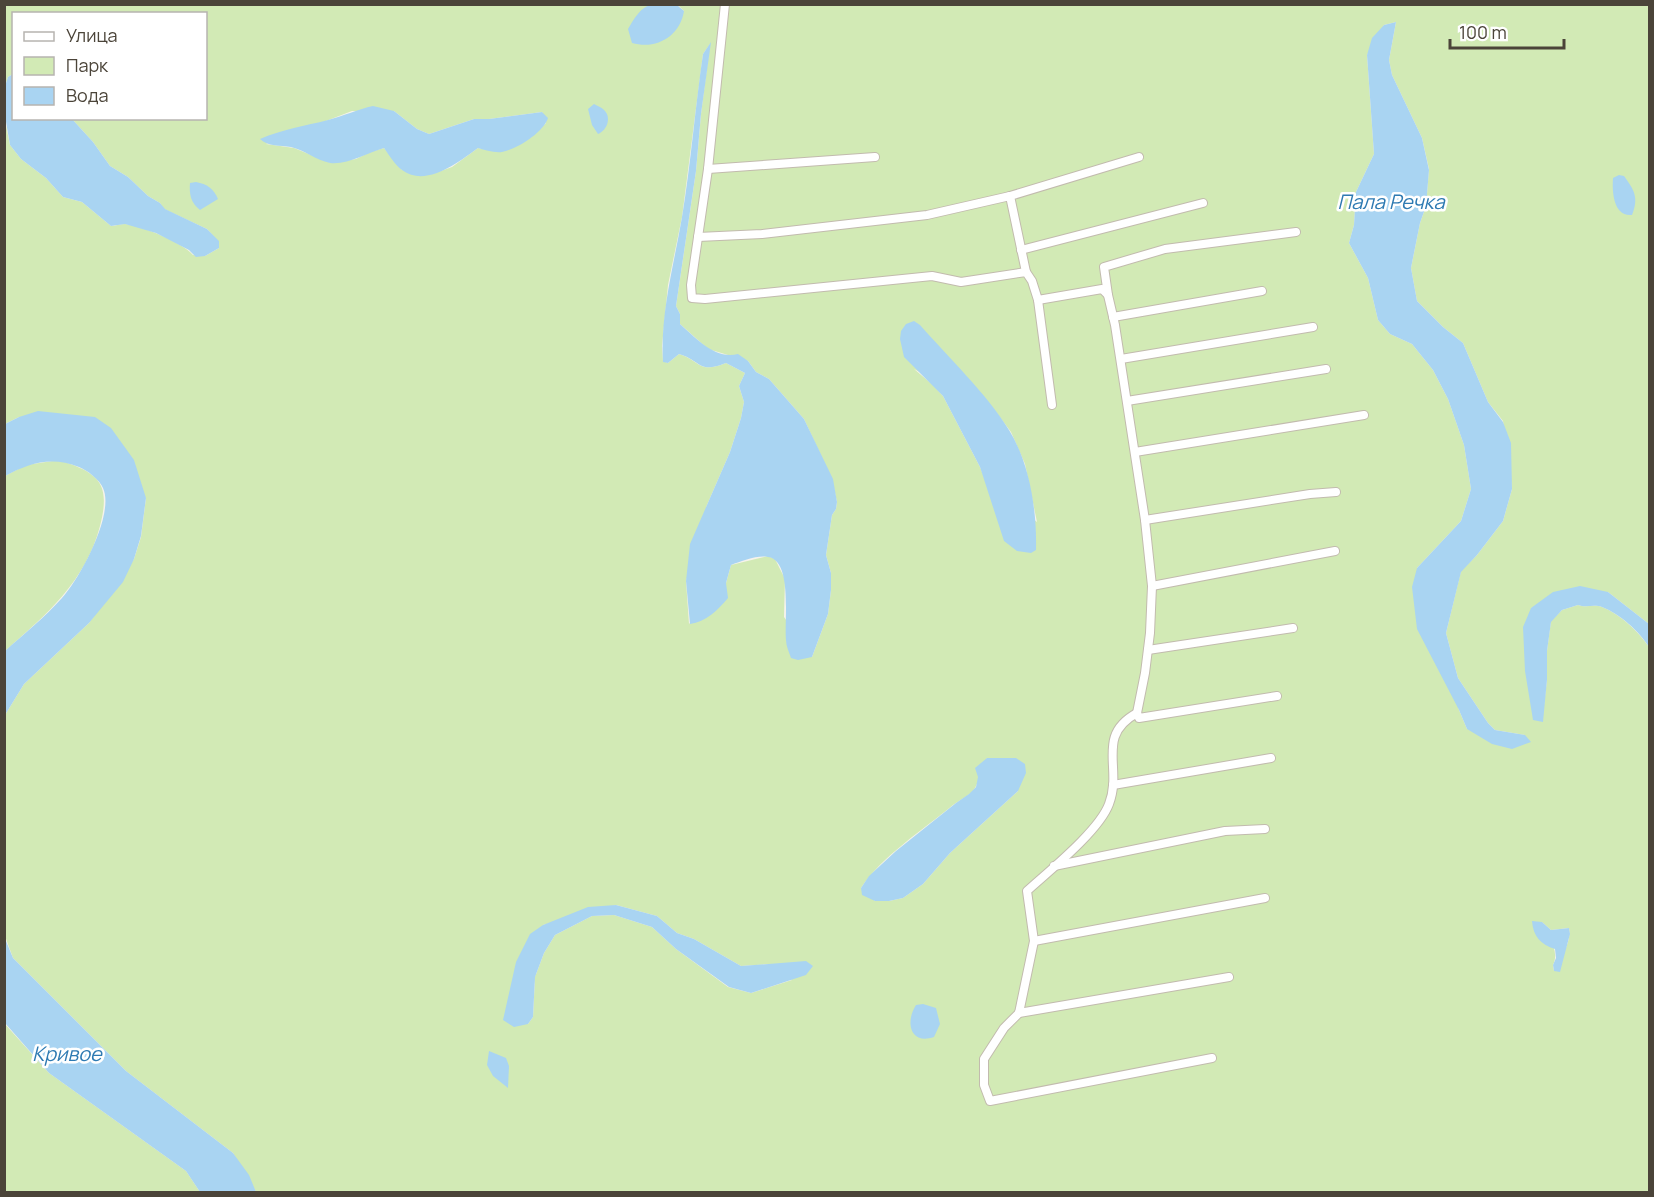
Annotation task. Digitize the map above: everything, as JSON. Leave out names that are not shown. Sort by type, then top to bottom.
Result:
[{"type":"street","points":[[725,4],[708,169],[691,285],[692,298],[705,299],[932,276],[961,282],[1026,272]]},
{"type":"street","points":[[708,169],[875,157]]},
{"type":"street","points":[[698,237],[762,234],[927,215],[1010,196],[1139,157]]},
{"type":"street","points":[[1010,196],[1026,272],[1032,281],[1038,300],[1052,405]]},
{"type":"street","points":[[1021,250],[1203,202]]},
{"type":"street","points":[[1277,696],[1139,718],[1137,713],[1148,650],[1152,586],[1136,452],[1104,267],[1166,249],[1296,232]]},
{"type":"street","points":[[1038,300],[1102,289],[1108,295]]},
{"type":"street","points":[[1113,317],[1263,291]]},
{"type":"street","points":[[1120,359],[1313,327]]},
{"type":"street","points":[[1127,400],[1326,369]]},
{"type":"street","points":[[1136,452],[1364,415]]},
{"type":"street","points":[[1145,520],[1336,492]]},
{"type":"street","points":[[1152,586],[1335,551]]},
{"type":"street","points":[[1148,650],[1293,628]]},
{"type":"street","points":[[1137,713],[1125,720],[1116,730],[1113,742],[1113,785],[1110,804],[1086,836],[1027,891],[1034,941],[1018,1013],[1004,1028],[984,1059],[984,1085],[990,1101],[1212,1058]]},
{"type":"street","points":[[1113,785],[1271,758]]},
{"type":"street","points":[[1053,866],[1225,831],[1265,829]]},
{"type":"street","points":[[1034,941],[1265,898]]},
{"type":"street","points":[[1018,1013],[1228,976]]},
{"type":"green space","points":[[677,4],[1649,5],[1649,624],[1608,592],[1531,608],[1542,722],[1551,621],[1562,610],[1578,605],[1602,607],[1628,624],[1649,647],[1649,1192],[256,1192],[233,1153],[126,1071],[13,958],[5,936],[5,715],[24,684],[89,623],[134,559],[141,537],[146,498],[19,417],[5,424],[4,116],[10,145],[21,159],[46,178],[63,197],[82,202],[111,226],[125,224],[151,231],[180,245],[193,255],[205,256],[219,248],[218,241],[207,229],[164,209],[160,203],[148,196],[128,177],[110,166],[93,142],[73,120],[207,120],[207,12],[12,12],[12,75],[8,77],[5,86],[5,5],[653,5],[648,6],[684,11]],"holes":[[[1396,22],[1389,60],[1392,75],[1422,138],[1429,169],[1426,206],[1420,223],[1411,268],[1417,301],[1463,343],[1488,402],[1503,421],[1512,489],[1503,521],[1477,555],[1461,571],[1446,633],[1458,678],[1488,723],[1495,730],[1525,735],[1467,729],[1459,710],[1417,568],[1461,521],[1471,489],[1464,445],[1448,399],[1433,370],[1412,344],[1390,334],[1378,320],[1368,278],[1349,243],[1354,225],[1356,192],[1374,154],[1367,55],[1384,25]],[[710,44],[696,171],[676,306],[680,314],[680,324],[708,349],[748,361],[756,372],[769,379],[804,419],[832,479],[837,502],[832,515],[826,555],[831,573],[831,590],[828,614],[812,657],[784,617],[785,579],[775,559],[768,556],[731,565],[726,583],[689,624],[686,581],[707,505],[730,452],[744,402],[739,386],[745,373],[726,363],[705,367],[679,354],[668,363],[663,361],[662,346],[668,285],[682,217],[703,54]],[[352,111],[394,111],[417,129],[429,134],[474,119],[542,112],[546,123],[515,145],[497,150],[478,148],[452,167],[438,172],[402,170],[384,148],[356,159],[331,163],[294,148],[266,144]],[[914,369],[996,412],[1011,432],[1025,464],[1037,522],[986,482],[943,396]],[[987,758],[1016,758],[1018,791],[950,853],[923,884],[903,898],[889,901],[875,901],[861,888],[879,866],[904,844],[971,793]],[[616,905],[657,916],[677,933],[694,939],[741,966],[770,964],[792,980],[751,993],[728,987],[676,949],[652,927],[614,915],[592,916],[555,935],[544,953],[535,976],[543,925]],[[1542,922],[1551,930],[1569,928],[1567,945],[1554,971],[1554,949]],[[535,978],[533,1017],[528,1024]]]},
{"type":"green space","points":[[59,460],[84,470],[99,482],[104,499],[100,526],[85,564],[63,596],[5,651],[5,476],[26,465]]},
{"type":"green space","points":[[4,1023],[49,1073],[186,1171],[200,1192],[5,1192]]},
{"type":"water","points":[[653,4],[677,5],[684,11],[678,28],[658,43],[641,45],[632,43],[628,29],[641,11]]},
{"type":"water","name":"Пала Речка","points":[[1396,22],[1389,60],[1392,75],[1422,138],[1429,170],[1426,206],[1420,223],[1411,268],[1417,301],[1463,343],[1488,402],[1503,422],[1511,443],[1512,489],[1503,521],[1461,572],[1446,633],[1458,678],[1488,723],[1495,730],[1525,735],[1531,742],[1512,749],[1492,744],[1467,729],[1417,629],[1412,587],[1417,568],[1461,521],[1471,489],[1464,445],[1448,399],[1433,370],[1412,344],[1390,334],[1378,320],[1368,278],[1349,243],[1354,225],[1356,192],[1374,154],[1367,55],[1372,38],[1384,25]]},
{"type":"water","points":[[711,42],[696,171],[676,306],[680,314],[680,324],[699,341],[721,354],[738,354],[748,361],[756,372],[769,379],[804,419],[833,479],[837,502],[832,515],[826,555],[831,573],[828,614],[812,657],[798,660],[791,658],[786,644],[786,593],[781,569],[776,561],[768,557],[754,558],[731,565],[726,583],[728,598],[706,618],[690,624],[686,581],[690,544],[730,452],[744,402],[739,386],[745,373],[726,363],[705,367],[679,354],[668,363],[663,362],[666,307],[685,197],[703,54]]},
{"type":"water","points":[[12,75],[12,120],[73,120],[93,142],[110,166],[128,177],[165,209],[207,229],[219,241],[219,248],[205,256],[196,257],[189,250],[156,233],[125,224],[111,226],[82,202],[63,197],[46,178],[21,159],[10,145],[5,116],[5,86],[8,77]]},
{"type":"water","points":[[594,104],[606,112],[608,119],[604,129],[598,134],[592,125],[588,109]]},
{"type":"water","points":[[373,106],[394,111],[417,129],[429,134],[474,119],[542,112],[548,118],[535,135],[515,148],[499,152],[478,148],[442,171],[421,176],[411,175],[402,170],[384,148],[351,160],[330,163],[296,148],[270,145],[260,139]]},
{"type":"water","points":[[1619,175],[1624,176],[1634,194],[1635,203],[1632,215],[1621,212],[1615,202],[1613,178]]},
{"type":"water","points":[[196,182],[210,187],[218,199],[200,210],[194,205],[190,195],[190,183]]},
{"type":"water","points":[[914,321],[979,390],[1016,443],[1031,488],[1036,550],[1031,553],[1017,551],[1004,541],[980,467],[943,396],[904,357],[900,339],[901,331],[906,324]]},
{"type":"water","points":[[38,411],[95,417],[111,428],[134,460],[146,498],[141,536],[134,559],[123,582],[89,623],[24,684],[5,715],[5,651],[49,612],[69,589],[94,545],[104,513],[103,488],[93,476],[79,467],[59,462],[41,462],[5,476],[5,424]]},
{"type":"water","points":[[1580,586],[1608,592],[1649,624],[1649,647],[1628,624],[1616,614],[1602,607],[1578,605],[1562,610],[1551,622],[1543,722],[1533,720],[1525,671],[1523,627],[1531,608],[1553,592]]},
{"type":"water","points":[[987,758],[1016,758],[1025,764],[1026,773],[1018,791],[950,853],[923,884],[903,898],[875,901],[862,895],[861,888],[869,876],[896,851],[976,787],[978,777],[975,768]]},
{"type":"water","points":[[616,905],[657,916],[677,933],[694,939],[741,966],[806,961],[813,966],[806,975],[751,993],[729,987],[676,949],[652,927],[614,915],[592,916],[555,935],[544,953],[535,977],[533,1017],[528,1024],[514,1027],[503,1020],[516,962],[530,934],[543,925],[588,907]]},
{"type":"water","points":[[1532,921],[1542,922],[1551,930],[1569,928],[1570,934],[1560,972],[1554,971],[1555,949],[1539,939]]},
{"type":"water","name":"Кривое","points":[[4,936],[13,958],[126,1071],[233,1153],[249,1175],[256,1192],[200,1192],[186,1171],[49,1073],[5,1023]]},
{"type":"water","points":[[923,1004],[936,1008],[940,1024],[934,1037],[926,1039],[915,1035],[911,1025],[916,1005]]},
{"type":"water","points":[[489,1051],[506,1058],[509,1066],[508,1088],[493,1076],[487,1065]]}]
